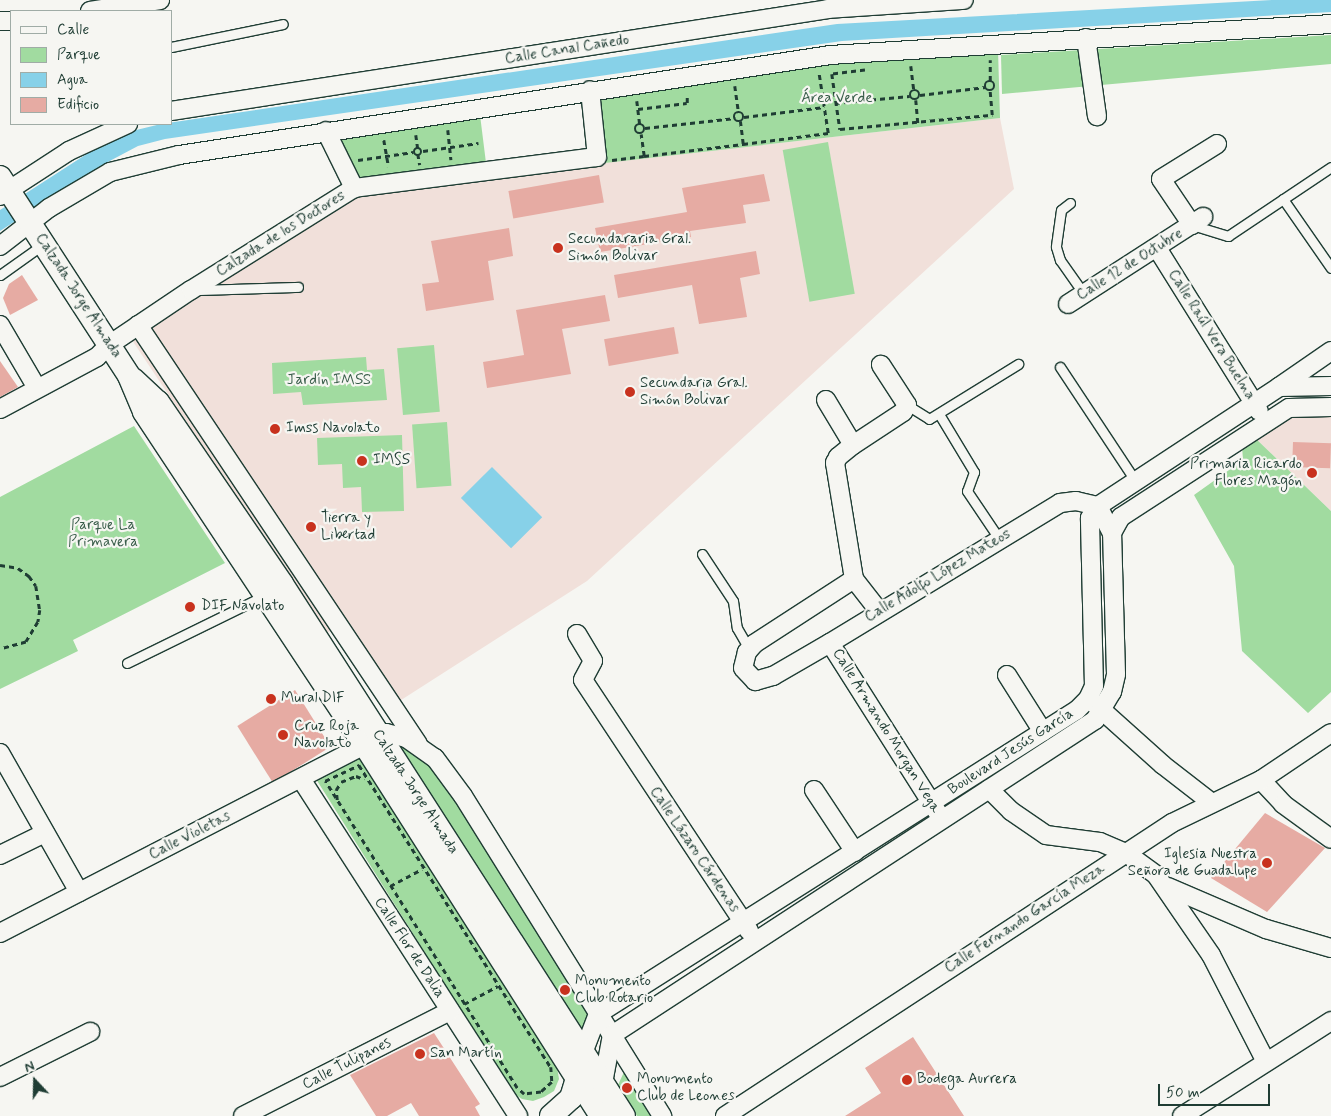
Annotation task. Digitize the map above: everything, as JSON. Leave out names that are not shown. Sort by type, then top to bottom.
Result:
[{"type":"street","points":[[98,10],[160,0]]},
{"type":"street","name":"Calle Canal Cañedo","points":[[172,111],[828,9],[964,0]]},
{"type":"street","points":[[0,246],[29,220],[77,189],[110,172],[140,162],[590,90],[830,55],[1331,24]]},
{"type":"street","points":[[1086,38],[1097,116]]},
{"type":"street","points":[[590,90],[602,159]]},
{"type":"street","points":[[5,189],[112,127]]},
{"type":"street","points":[[326,131],[354,188]]},
{"type":"street","points":[[1198,221],[1161,179],[1217,144]]},
{"type":"street","name":"Calzada de los Doctores","points":[[0,409],[98,357],[109,345],[190,290],[354,188],[602,159]]},
{"type":"street","name":"Calzada Jorge Almada","points":[[5,189],[29,220],[129,376],[144,412],[274,589],[371,740],[577,1078],[596,1114]]},
{"type":"street","name":"Calle 12 de Octubre","points":[[1068,304],[1198,221]]},
{"type":"street","name":"Calle Raúl Vera Buelna","points":[[1157,248],[1265,421]]},
{"type":"street","points":[[0,325],[37,388]]},
{"type":"street","points":[[138,325],[418,745],[444,768],[463,796],[662,1116]]},
{"type":"street","points":[[1112,533],[1098,506],[1134,479],[1279,387],[1331,351]]},
{"type":"street","points":[[879,611],[854,579],[835,463],[838,457],[853,445],[903,412],[907,405],[881,365]]},
{"type":"street","points":[[1279,387],[1331,386]]},
{"type":"street","points":[[826,400],[853,445]]},
{"type":"street","points":[[1112,533],[1121,517],[1132,508],[1265,421],[1289,408],[1331,407]]},
{"type":"street","name":"Calle Adolfo López Mateos","points":[[749,649],[743,660],[743,668],[755,681],[773,676],[1060,503],[1076,501],[1098,506]]},
{"type":"street","name":"Boulevard Jesús García","points":[[598,1014],[1043,732],[1088,699],[1094,686],[1095,670],[1090,518],[1098,506]]},
{"type":"street","name":"Boulevard Jesús García","points":[[612,1035],[1095,720],[1103,710],[1112,692],[1116,674],[1112,533]]},
{"type":"street","points":[[749,649],[854,579]]},
{"type":"street","name":"Calle Lázaro Cárdenas","points":[[577,634],[593,661],[583,680],[756,941]]},
{"type":"street","name":"Calle Armando Morgan Vega","points":[[830,643],[942,820]]},
{"type":"street","points":[[1007,675],[1043,732]]},
{"type":"street","points":[[1088,699],[1103,710],[1163,765],[1212,803]]},
{"type":"street","points":[[371,740],[386,733],[418,745]]},
{"type":"street","name":"Calle Fernando García Meza","points":[[725,1116],[1172,823],[1261,780],[1331,733]]},
{"type":"street","name":"Calzada Jorge Almada","points":[[371,740],[624,1116]]},
{"type":"street","name":"Calle Violetas","points":[[0,933],[301,779],[371,740]]},
{"type":"street","points":[[0,753],[79,892]]},
{"type":"street","name":"Calle Flor de Dalia","points":[[301,779],[457,1008],[518,1116]]},
{"type":"street","points":[[1261,780],[1282,804],[1331,840]]},
{"type":"street","points":[[989,789],[1011,811],[1046,835],[1100,842],[1126,853],[1156,874],[1168,887],[1211,955],[1266,1062]]},
{"type":"street","points":[[814,790],[855,852]]},
{"type":"street","points":[[0,855],[45,832]]},
{"type":"street","points":[[1168,887],[1266,929],[1331,948]]},
{"type":"street","name":"Calle Tulipanes","points":[[243,1116],[457,1008]]},
{"type":"street","points":[[551,1116],[571,1098],[583,1053],[598,1014]]},
{"type":"street","points":[[1182,1116],[1331,1021]]},
{"type":"street","points":[[0,1077],[90,1032]]},
{"type":"street","points":[[596,1114],[612,1035]]},
{"type":"lane","points":[[172,47],[283,24]]},
{"type":"lane","name":"Calle 12 de Octubre","points":[[1198,221],[1228,236],[1331,167]]},
{"type":"lane","points":[[1283,199],[1331,268]]},
{"type":"lane","points":[[1070,203],[1061,210],[1056,247],[1060,260],[1084,294]]},
{"type":"lane","points":[[0,275],[44,244]]},
{"type":"lane","points":[[190,290],[298,287]]},
{"type":"lane","points":[[907,405],[929,419],[1018,364]]},
{"type":"lane","points":[[1060,367],[1134,479]]},
{"type":"lane","points":[[939,414],[974,472],[967,491],[1000,540]]},
{"type":"lane","points":[[702,554],[734,601],[737,628],[749,649]]},
{"type":"lane","points":[[127,663],[274,589]]},
{"type":"path","points":[[980,61],[990,60],[990,81],[986,87]]},
{"type":"path","points":[[901,67],[921,65]]},
{"type":"path","points":[[910,96],[914,90],[911,66]]},
{"type":"path","points":[[871,70],[832,74],[840,129],[918,123],[992,115],[990,90],[986,87],[920,95],[916,100],[918,123]]},
{"type":"path","points":[[602,159],[644,156],[828,134],[820,74],[811,75]]},
{"type":"path","points":[[990,81],[995,86],[990,90]]},
{"type":"path","points":[[726,87],[745,84]]},
{"type":"path","points":[[736,86],[739,113],[744,118]]},
{"type":"path","points":[[914,90],[920,95]]},
{"type":"path","points":[[678,94],[696,91]]},
{"type":"path","points":[[638,109],[687,103],[686,92]]},
{"type":"path","points":[[836,103],[910,96],[916,100]]},
{"type":"path","points":[[628,101],[645,99]]},
{"type":"path","points":[[637,100],[640,124],[636,130],[641,134]]},
{"type":"path","points":[[740,122],[744,118],[824,107]]},
{"type":"path","points":[[640,124],[645,128],[734,118],[739,113]]},
{"type":"path","points":[[734,118],[740,122],[743,144]]},
{"type":"path","points":[[440,130],[457,128]]},
{"type":"path","points":[[644,156],[641,134],[645,128]]},
{"type":"path","points":[[447,129],[452,164]]},
{"type":"path","points":[[408,135],[424,133]]},
{"type":"path","points":[[416,134],[418,149]]},
{"type":"path","points":[[477,134],[479,152]]},
{"type":"path","points":[[374,140],[392,138]]},
{"type":"path","points":[[384,139],[390,173]]},
{"type":"path","points":[[418,154],[423,151],[478,143]]},
{"type":"path","points":[[352,160],[413,152],[423,148],[423,151]]},
{"type":"path","points":[[413,152],[418,154]]},
{"type":"path","points":[[418,154],[421,169]]},
{"type":"path","points":[[413,170],[428,168]]},
{"type":"path","points":[[0,565],[18,568],[28,576],[36,586],[40,610],[38,622],[26,642],[0,648]]},
{"type":"path","points":[[359,765],[551,1067],[552,1082],[541,1092],[524,1094],[517,1088],[457,1008],[390,886],[325,781],[359,765]]},
{"type":"path","points":[[338,802],[336,790],[345,779],[356,776],[370,782]]},
{"type":"path","points":[[390,886],[424,868]]},
{"type":"path","points":[[457,1008],[499,985]]},
{"type":"shaded area","points":[[1000,118],[1014,189],[587,581],[398,702],[345,622],[327,633],[132,340],[365,190]]},
{"type":"shaded area","name":"Primaria Ricardo Flores Magón","points":[[1331,412],[1331,511],[1253,436],[1285,417]]},
{"type":"green space","points":[[1331,35],[1331,64],[1002,94],[1001,55]]},
{"type":"green space","name":"Área Verde","points":[[998,50],[1000,118],[605,163],[595,99],[829,62]]},
{"type":"green space","points":[[480,115],[486,163],[362,179],[357,177],[337,140]]},
{"type":"green space","points":[[828,142],[855,294],[809,302],[783,150]]},
{"type":"green space","points":[[434,345],[440,412],[403,415],[397,348]]},
{"type":"green space","name":"Jardín IMSS","points":[[366,357],[367,370],[384,369],[387,400],[303,405],[301,392],[273,394],[272,363]]},
{"type":"green space","points":[[447,422],[451,486],[417,488],[412,424]]},
{"type":"green space","name":"Parque La Primavera","points":[[134,426],[225,563],[73,640],[78,651],[0,689],[0,497]]},
{"type":"green space","points":[[402,435],[404,511],[362,512],[361,487],[343,488],[342,464],[318,465],[317,438]]},
{"type":"green space","points":[[1253,436],[1331,511],[1331,692],[1308,713],[1242,651],[1234,566],[1194,495],[1243,460],[1242,446]]},
{"type":"green space","points":[[397,745],[413,748],[436,771],[584,1001],[590,1013],[587,1033],[578,1029]]},
{"type":"green space","points":[[364,756],[557,1067],[559,1079],[554,1091],[544,1097],[533,1101],[522,1099],[513,1093],[316,779]]},
{"type":"green space","points":[[624,1072],[626,1072],[656,1116],[637,1116],[618,1085]]},
{"type":"water","points":[[1272,0],[1331,0],[1331,12],[842,41],[165,139],[138,146],[104,164],[0,231],[0,210],[96,148],[128,132],[157,125],[172,125],[172,122],[837,24]]},
{"type":"water","points":[[492,467],[542,517],[511,548],[461,498]]},
{"type":"building","points":[[764,174],[770,201],[743,205],[746,223],[690,231],[691,237],[600,252],[595,228],[687,212],[682,188]]},
{"type":"building","points":[[599,175],[604,203],[513,219],[508,191]]},
{"type":"building","points":[[509,228],[513,256],[488,261],[494,300],[426,311],[422,284],[439,282],[431,241]]},
{"type":"building","points":[[756,251],[760,274],[740,278],[747,317],[699,324],[692,285],[618,298],[614,275]]},
{"type":"building","points":[[22,275],[38,300],[10,315],[3,298],[9,284]]},
{"type":"building","points":[[605,295],[610,321],[562,329],[571,374],[487,388],[483,362],[524,355],[516,310]]},
{"type":"building","points":[[674,327],[679,354],[609,366],[604,339]]},
{"type":"building","points":[[0,361],[18,387],[0,397]]},
{"type":"building","points":[[1293,442],[1331,443],[1330,468],[1292,467]]},
{"type":"building","name":"Cruz Roja Navolato","points":[[295,690],[331,747],[273,783],[237,726]]},
{"type":"building","name":"Iglesia Nuestra Señora de Guadalupe","points":[[1265,813],[1325,848],[1267,912],[1211,878]]},
{"type":"building","name":"San Martín","points":[[434,1033],[480,1104],[475,1107],[480,1116],[419,1116],[411,1103],[387,1116],[376,1116],[350,1075]]},
{"type":"building","name":"Bodega Aurrera","points":[[913,1037],[964,1116],[845,1116],[881,1093],[865,1068]]},
{"type":"place","name":"Secundararia Gral. Simón Bolivar","points":[[558,248]]},
{"type":"place","name":"Secundaria Gral. Simón Bolivar","points":[[630,392]]},
{"type":"place","name":"Imss Navolato","points":[[275,429]]},
{"type":"place","name":"IMSS","points":[[362,461]]},
{"type":"place","name":"Primaria Ricardo Flores Magón","points":[[1312,473]]},
{"type":"place","name":"Tierra y Libertad","points":[[311,527]]},
{"type":"place","name":"DIF Navolato","points":[[190,607]]},
{"type":"place","name":"Mural DIF","points":[[271,699]]},
{"type":"place","name":"Cruz Roja Navolato","points":[[283,735]]},
{"type":"place","name":"Iglesia Nuestra Señora de Guadalupe","points":[[1267,863]]},
{"type":"place","name":"Monumento Club Rotario","points":[[565,990]]},
{"type":"place","name":"San Martín","points":[[420,1054]]},
{"type":"place","name":"Bodega Aurrera","points":[[907,1080]]},
{"type":"place","name":"Monumento Club de Leones","points":[[627,1088]]}]
